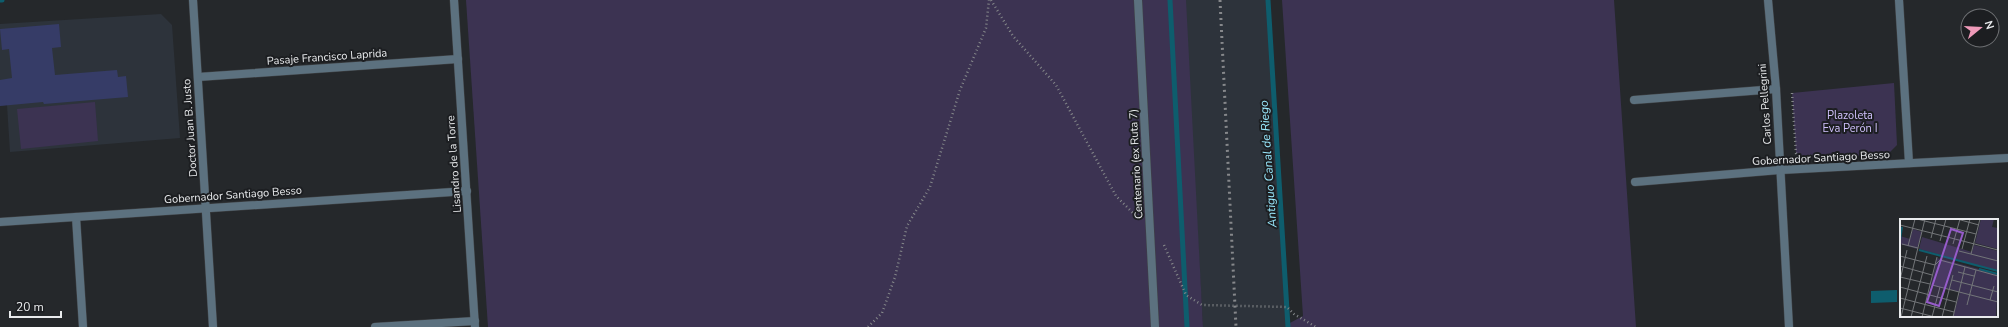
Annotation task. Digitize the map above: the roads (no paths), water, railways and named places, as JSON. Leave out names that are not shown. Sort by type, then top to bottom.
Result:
[{"type":"street","name":"Doctor Juan B. Justo","points":[[193,0],[213,327]]},
{"type":"street","name":"Lisandro de la Torre","points":[[454,0],[475,324]]},
{"type":"street","name":"Centenario (ex Ruta 7)","points":[[1138,0],[1155,327]]},
{"type":"street","name":"Carlos Pellegrini","points":[[1768,0],[1776,89],[1789,327]]},
{"type":"street","points":[[1899,0],[1909,163]]},
{"type":"street","name":"Pasaje Francisco Laprida","points":[[198,77],[458,59]]},
{"type":"street","points":[[1634,100],[1776,89]]},
{"type":"street","name":"Gobernador Santiago Besso","points":[[1635,182],[1781,170],[2008,158]]},
{"type":"street","name":"Gobernador Santiago Besso","points":[[0,222],[467,191]]},
{"type":"street","points":[[76,217],[83,327]]},
{"type":"street","points":[[375,327],[475,324]]},
{"type":"water","points":[[1897,290],[1897,302],[1871,303],[1871,291]]},
{"type":"waterway","points":[[1170,0],[1187,327]]},
{"type":"waterway","name":"Antiguo Canal de Riego","points":[[1268,0],[1288,327]]},
{"type":"railway","points":[[1220,0],[1236,327]]},
{"type":"park label","name":"Plazoleta Eva Perón I","points":[[1850,121]]}]
